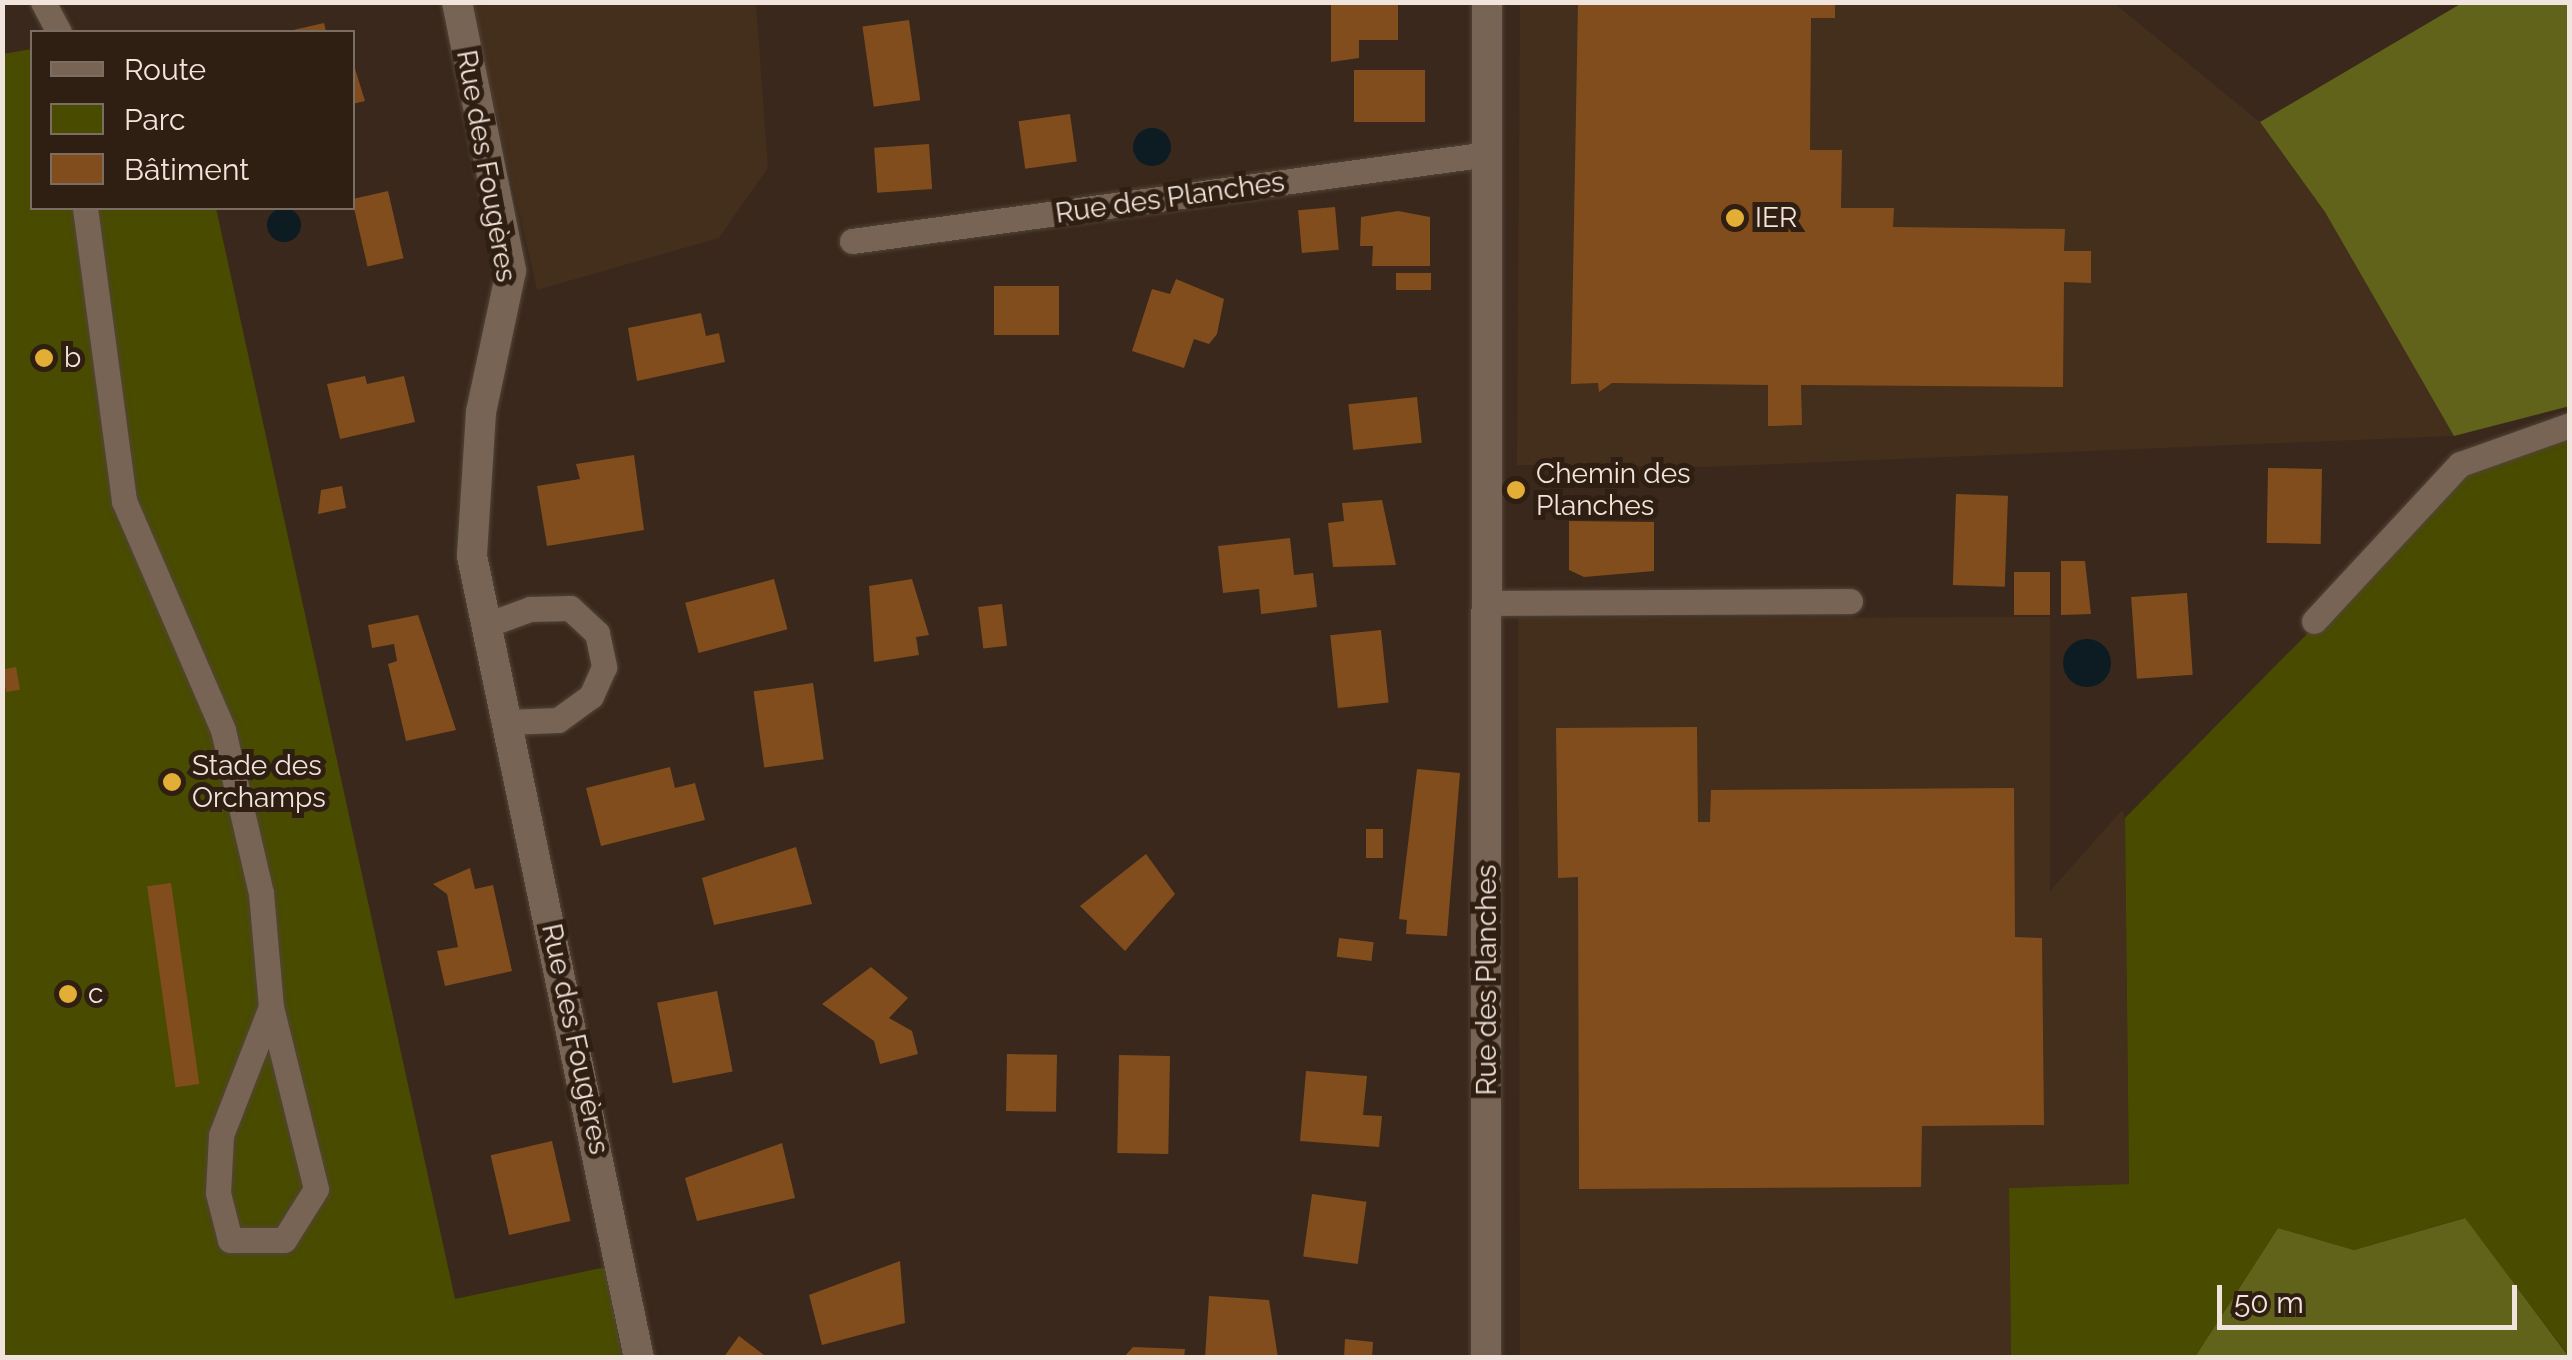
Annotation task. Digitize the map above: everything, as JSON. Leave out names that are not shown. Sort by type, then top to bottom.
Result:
[{"type":"street","name":"Rue des Fougères","points":[[457,2],[510,271],[482,412],[472,556],[490,624],[506,722],[639,1358]]},
{"type":"street","name":"Rue des Planches","points":[[1486,1358],[1490,603],[1487,2]]},
{"type":"lane","points":[[43,2],[58,30]]},
{"type":"lane","name":"Rue des Planches","points":[[852,241],[1488,154]]},
{"type":"lane","points":[[85,210],[124,501],[224,730],[261,893],[271,1007],[316,1189],[284,1240],[230,1240],[218,1193],[221,1134],[271,1007]]},
{"type":"lane","points":[[2314,621],[2460,464],[2570,425]]},
{"type":"lane","points":[[1490,603],[1850,600]]},
{"type":"lane","points":[[490,624],[530,608],[570,608],[597,634],[604,667],[590,696],[558,720],[506,722]]},
{"type":"shaded area","points":[[1520,2],[2114,3],[2260,122],[2325,212],[2454,436],[1705,467],[1517,465]]},
{"type":"shaded area","points":[[471,3],[756,3],[768,168],[719,238],[537,290]]},
{"type":"shaded area","points":[[2462,3],[2569,3],[2570,406],[2454,436],[2325,212],[2260,122]]},
{"type":"shaded area","points":[[1152,128],[1166,133],[1171,147],[1166,161],[1152,166],[1138,161],[1133,147],[1138,133]]},
{"type":"shaded area","points":[[276,210],[292,210],[300,218],[300,232],[291,241],[277,241],[268,232],[268,218]]},
{"type":"shaded area","points":[[2050,617],[2050,891],[2122,810],[2125,818],[2129,1184],[2009,1188],[2011,1357],[1520,1357],[1518,618]]},
{"type":"shaded area","points":[[2087,639],[2104,646],[2111,663],[2104,680],[2087,687],[2070,680],[2063,663],[2070,646]]},
{"type":"shaded area","points":[[2465,1218],[2569,1357],[2195,1357],[2278,1228],[2354,1250]]},
{"type":"green space","name":"Stade des Orchamps","points":[[30,49],[30,210],[216,210],[455,1299],[606,1267],[622,1357],[3,1357],[2,54]]},
{"type":"green space","points":[[2569,438],[2569,1356],[2464,1218],[2354,1250],[2278,1228],[2195,1357],[2011,1357],[2009,1188],[2129,1184],[2125,818],[2472,467]]},
{"type":"building","points":[[1398,2],[1398,40],[1359,40],[1359,58],[1331,62],[1331,4]]},
{"type":"building","name":"IER","points":[[1578,2],[1835,2],[1835,18],[1811,18],[1810,150],[1842,150],[1841,208],[1894,208],[1893,227],[2065,229],[2064,251],[2091,251],[2091,283],[2064,282],[2063,387],[1801,385],[1802,425],[1768,426],[1768,385],[1612,383],[1599,392],[1598,383],[1571,384]]},
{"type":"building","points":[[909,20],[920,100],[874,107],[862,27]]},
{"type":"building","points":[[324,23],[326,30],[293,30]]},
{"type":"building","points":[[355,69],[365,101],[355,103]]},
{"type":"building","points":[[1354,70],[1425,70],[1425,122],[1354,122]]},
{"type":"building","points":[[1070,114],[1077,162],[1025,169],[1019,121]]},
{"type":"building","points":[[929,144],[932,189],[877,193],[874,148]]},
{"type":"building","points":[[388,191],[404,258],[367,267],[355,199]]},
{"type":"building","points":[[1335,207],[1339,250],[1302,253],[1298,210]]},
{"type":"building","points":[[1398,211],[1430,217],[1430,266],[1372,266],[1373,246],[1360,246],[1361,217]]},
{"type":"building","points":[[1396,273],[1431,273],[1431,290],[1396,290]]},
{"type":"building","points":[[1176,279],[1224,299],[1217,334],[1209,344],[1194,339],[1184,368],[1132,351],[1152,289],[1170,294]]},
{"type":"building","points":[[994,286],[1059,286],[1059,335],[994,335]]},
{"type":"building","points":[[701,313],[706,336],[719,333],[725,362],[637,381],[628,328]]},
{"type":"building","points":[[365,376],[367,384],[404,376],[415,422],[340,439],[327,384]]},
{"type":"building","points":[[1417,397],[1422,443],[1353,450],[1348,404]]},
{"type":"building","points":[[634,455],[644,530],[547,546],[537,486],[580,479],[576,464]]},
{"type":"building","points":[[2268,468],[2322,469],[2321,544],[2267,543]]},
{"type":"building","points":[[342,486],[346,508],[318,514],[321,490]]},
{"type":"building","points":[[1956,494],[2008,496],[2005,587],[1953,585]]},
{"type":"building","points":[[1382,500],[1396,565],[1333,567],[1328,523],[1344,521],[1342,503]]},
{"type":"building","points":[[1569,521],[1654,522],[1654,571],[1584,577],[1569,570]]},
{"type":"building","points":[[1290,538],[1294,575],[1313,573],[1317,607],[1261,614],[1259,589],[1223,593],[1218,546]]},
{"type":"building","points":[[2061,561],[2085,561],[2091,614],[2061,615]]},
{"type":"building","points":[[2014,572],[2050,572],[2050,615],[2014,615]]},
{"type":"building","points":[[774,579],[787,629],[699,653],[685,603]]},
{"type":"building","points":[[912,579],[929,635],[916,637],[919,655],[874,662],[869,586]]},
{"type":"building","points":[[2187,593],[2193,675],[2137,679],[2131,597]]},
{"type":"building","points":[[1002,604],[1007,646],[983,649],[978,607]]},
{"type":"building","points":[[418,615],[456,730],[406,741],[388,664],[397,661],[394,644],[372,648],[368,625]]},
{"type":"building","points":[[1381,630],[1389,703],[1338,708],[1330,635]]},
{"type":"building","points":[[16,667],[20,690],[6,692],[2,669]]},
{"type":"building","points":[[813,683],[824,759],[764,768],[754,691]]},
{"type":"building","points":[[1697,727],[1698,822],[1710,822],[1711,790],[2014,788],[2015,937],[2042,938],[2044,1125],[1922,1126],[1921,1187],[1579,1189],[1578,877],[1558,878],[1556,728]]},
{"type":"building","points":[[670,767],[675,788],[695,783],[705,820],[601,846],[586,788]]},
{"type":"building","points":[[1417,769],[1460,773],[1447,936],[1406,934],[1407,920],[1399,919]]},
{"type":"building","points":[[1366,829],[1383,829],[1383,858],[1366,858]]},
{"type":"building","points":[[796,847],[812,904],[714,925],[702,878]]},
{"type":"building","points":[[1146,854],[1175,894],[1125,951],[1080,906]]},
{"type":"building","points":[[470,868],[475,889],[493,885],[512,971],[445,986],[437,951],[458,947],[447,894],[433,884]]},
{"type":"building","points":[[171,883],[199,1084],[175,1087],[147,886]]},
{"type":"building","points":[[1339,938],[1374,942],[1371,961],[1337,957]]},
{"type":"building","points":[[871,967],[908,998],[889,1018],[912,1031],[918,1054],[880,1064],[874,1041],[822,1004]]},
{"type":"building","points":[[717,991],[733,1071],[673,1083],[657,1003]]},
{"type":"building","points":[[1007,1054],[1057,1055],[1056,1112],[1006,1111]]},
{"type":"building","points":[[1119,1055],[1170,1056],[1168,1154],[1117,1153]]},
{"type":"building","points":[[1306,1071],[1367,1076],[1363,1115],[1382,1116],[1379,1147],[1300,1141]]},
{"type":"building","points":[[552,1141],[570,1221],[509,1235],[491,1155]]},
{"type":"building","points":[[782,1143],[795,1198],[697,1221],[685,1178]]},
{"type":"building","points":[[1312,1194],[1366,1202],[1358,1264],[1303,1256]]},
{"type":"building","points":[[900,1261],[905,1323],[822,1345],[809,1295]]},
{"type":"building","points":[[1209,1296],[1269,1300],[1278,1358],[1205,1358]]},
{"type":"building","points":[[739,1336],[768,1358],[723,1358]]},
{"type":"building","points":[[1345,1339],[1373,1342],[1372,1358],[1344,1358]]},
{"type":"building","points":[[1133,1347],[1185,1349],[1184,1358],[1123,1358]]},
{"type":"place","name":"IER","points":[[1735,218]]},
{"type":"place","name":"b","points":[[44,358]]},
{"type":"place","name":"Chemin des Planches","points":[[1516,490]]},
{"type":"place","name":"Stade des Orchamps","points":[[172,782]]},
{"type":"place","name":"c","points":[[68,994]]}]
